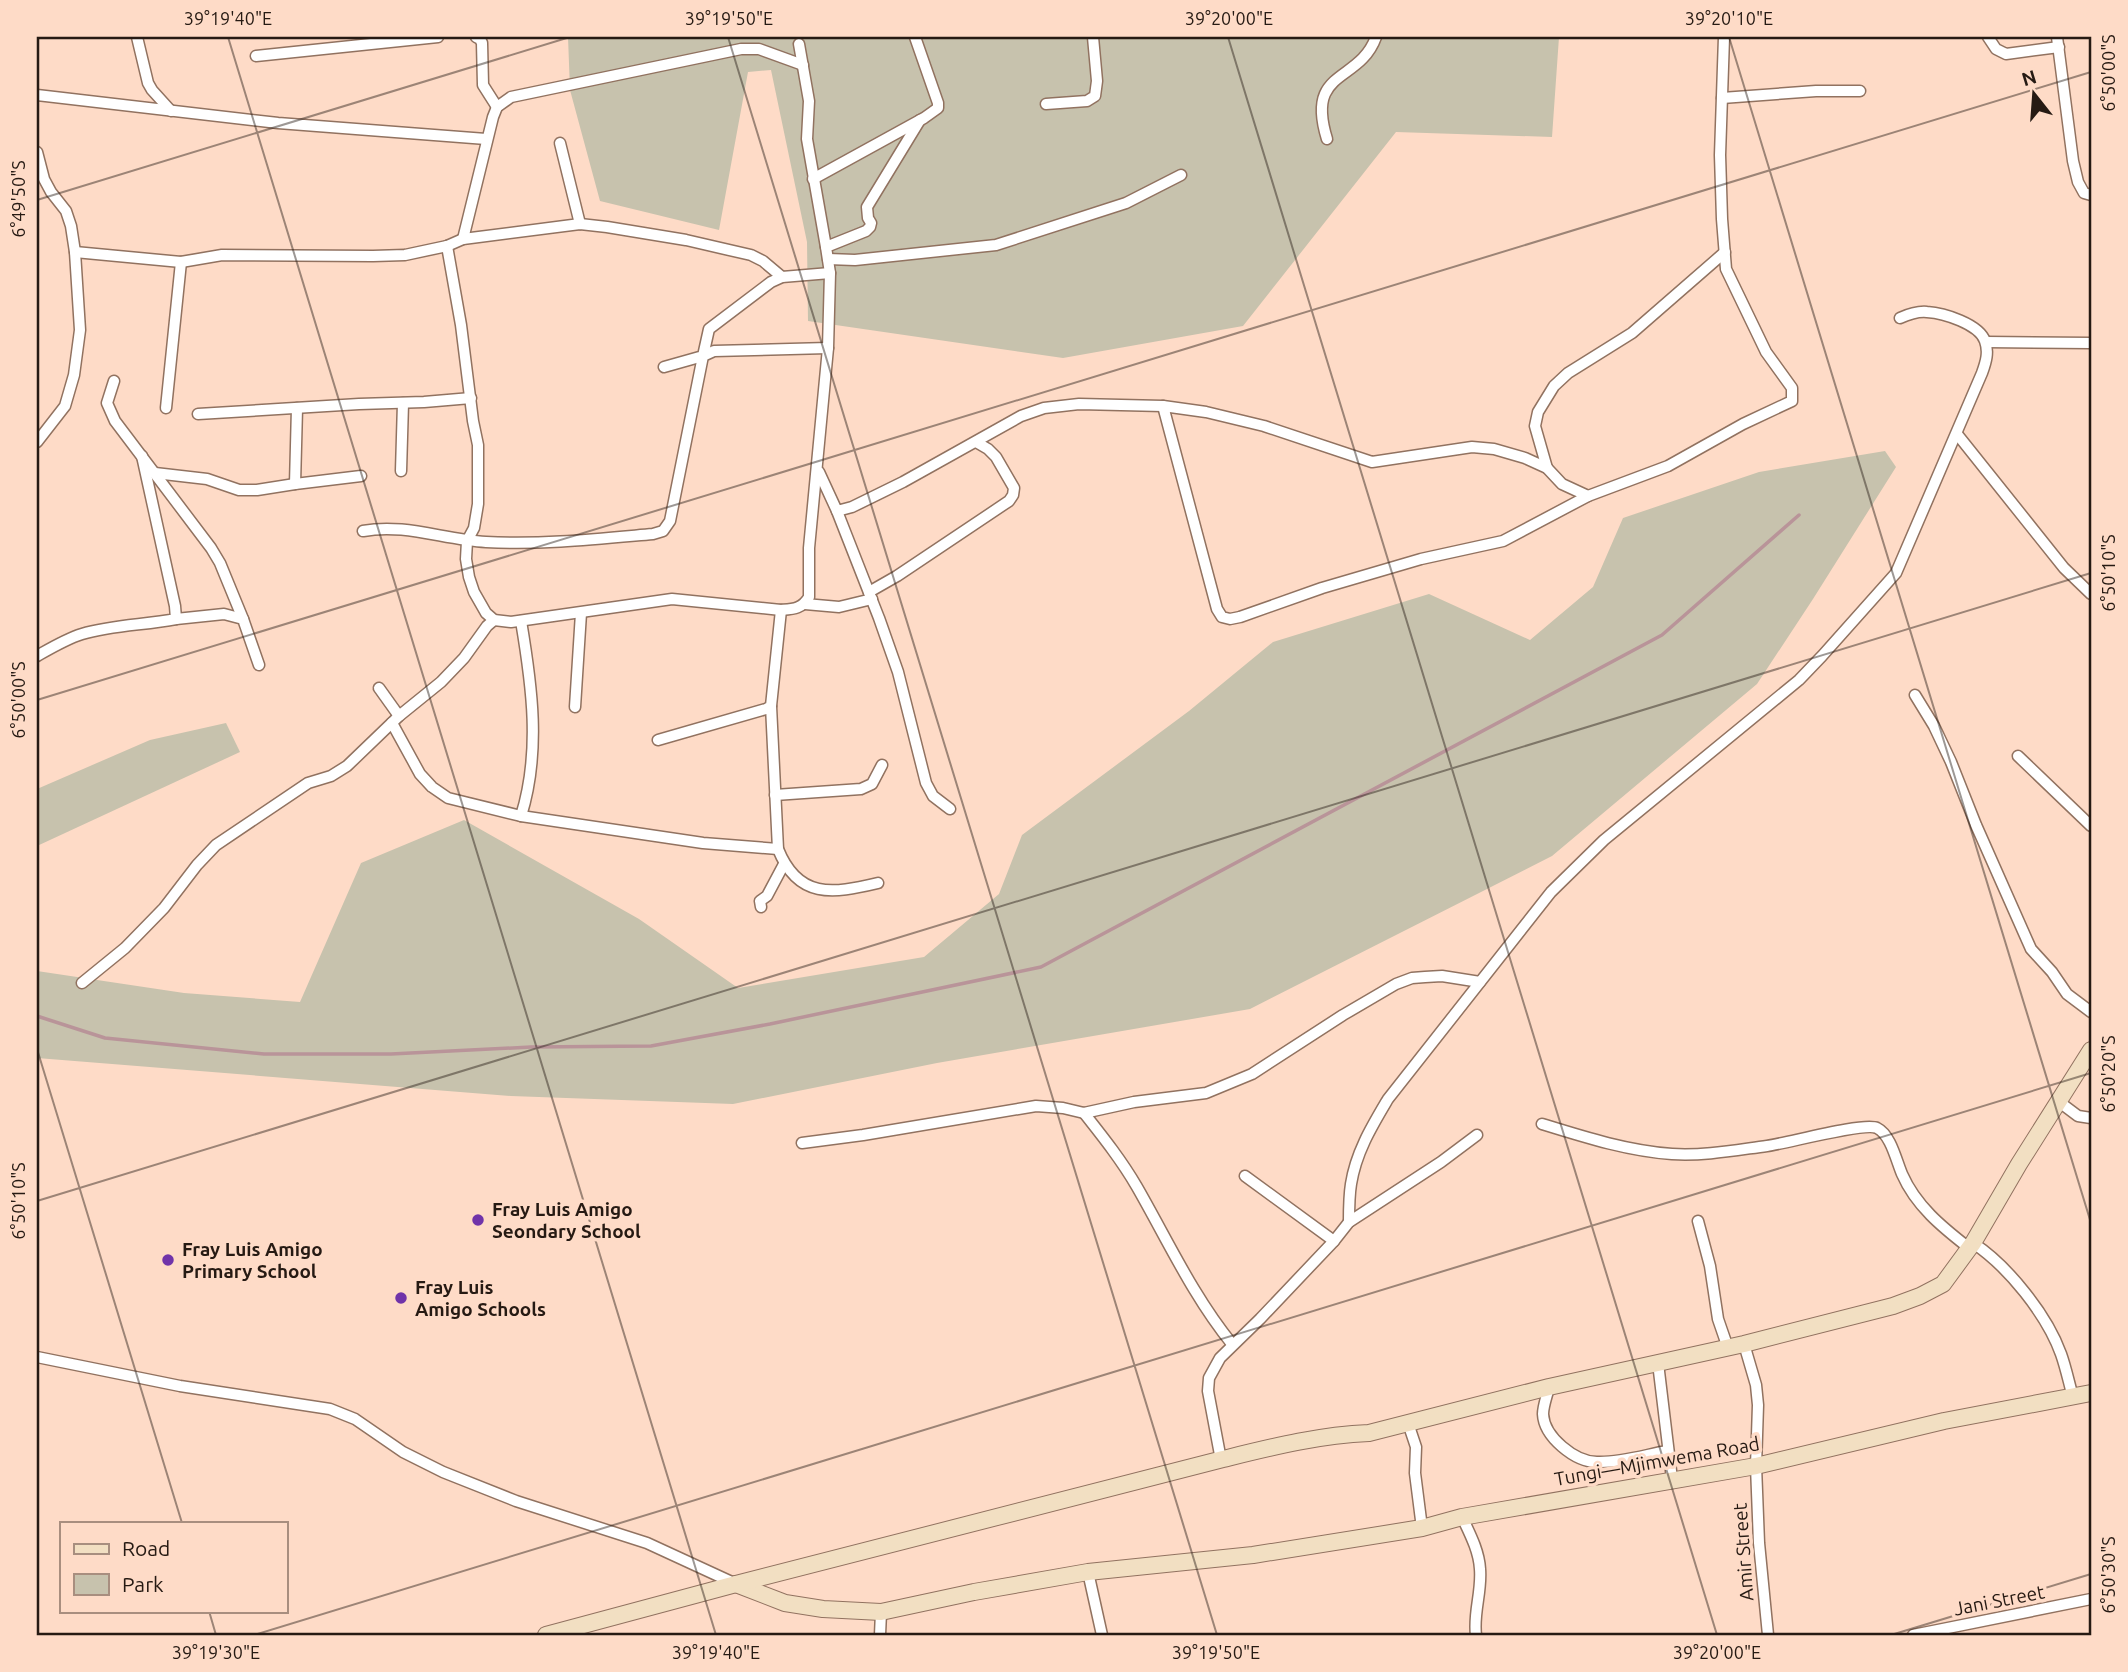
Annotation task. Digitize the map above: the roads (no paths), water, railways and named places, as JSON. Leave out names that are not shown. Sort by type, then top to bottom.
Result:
[{"type":"street","points":[[137,37],[148,83],[171,111]]},
{"type":"street","points":[[256,56],[438,37]]},
{"type":"street","points":[[476,37],[480,39],[483,48],[483,85],[497,107]]},
{"type":"street","points":[[813,178],[935,111],[938,103],[915,37]]},
{"type":"street","points":[[1046,104],[1087,101],[1095,96],[1097,80],[1093,37]]},
{"type":"street","points":[[1326,139],[1321,120],[1322,99],[1327,88],[1364,57],[1376,37]]},
{"type":"street","points":[[1163,406],[1217,609],[1223,617],[1230,619],[1421,559],[1503,541],[1588,496],[1668,466],[1791,401],[1791,388],[1766,352],[1726,269],[1720,193],[1724,37]]},
{"type":"street","points":[[1988,37],[1996,49],[2006,54],[2058,42],[2073,160],[2078,182],[2084,193],[2091,195]]},
{"type":"street","points":[[799,44],[810,101],[807,139],[830,273],[828,348],[810,548],[809,597],[805,604]]},
{"type":"street","points":[[463,239],[486,139],[497,107],[511,97],[741,49],[759,49],[803,65]]},
{"type":"street","points":[[1722,99],[1860,91]]},
{"type":"street","points":[[37,95],[278,123],[486,139]]},
{"type":"street","points":[[826,247],[870,227],[867,207],[920,120]]},
{"type":"street","points":[[560,143],[580,224]]},
{"type":"street","points":[[37,152],[44,179],[66,211],[75,252],[80,330],[74,375],[65,406],[37,442]]},
{"type":"street","points":[[828,259],[855,260],[996,245],[1126,203],[1181,175]]},
{"type":"street","points":[[75,252],[181,262],[222,255],[405,255],[447,246],[463,239],[580,224],[686,240],[751,256],[763,261],[782,277]]},
{"type":"street","points":[[447,246],[478,445],[478,504],[474,528],[467,541],[466,559],[474,592],[485,613],[494,620],[521,621],[672,599],[781,610],[794,609],[805,604],[839,607],[870,595],[1009,501],[1014,488],[996,457],[976,442]]},
{"type":"street","points":[[1547,468],[1535,426],[1538,412],[1555,386],[1568,373],[1632,333],[1725,252]]},
{"type":"street","points":[[166,408],[181,262]]},
{"type":"street","points":[[363,531],[399,528],[467,541],[510,543],[572,542],[663,531],[670,521],[709,329],[771,282],[782,277],[830,273]]},
{"type":"street","points":[[1349,1222],[1350,1186],[1357,1158],[1369,1130],[1388,1099],[1551,892],[1604,840],[1799,680],[1896,572],[1957,434],[1988,355],[1982,333],[1973,326],[1928,312],[1913,312],[1900,318]]},
{"type":"street","points":[[1986,342],[2091,343]]},
{"type":"street","points":[[664,367],[714,351],[828,348]]},
{"type":"street","points":[[114,381],[107,403],[109,408],[220,563],[259,665]]},
{"type":"street","points":[[198,414],[471,398]]},
{"type":"street","points":[[401,471],[403,402]]},
{"type":"street","points":[[837,511],[852,507],[903,482],[1021,416],[1044,408],[1079,404],[1163,406],[1206,412],[1264,426],[1371,462],[1472,447],[1494,449],[1547,468],[1562,484],[1588,496]]},
{"type":"street","points":[[295,484],[297,408]]},
{"type":"street","points":[[1957,434],[2056,557],[2091,594]]},
{"type":"street","points":[[142,456],[176,619]]},
{"type":"street","points":[[818,469],[837,511],[898,672],[926,783],[933,796],[950,809]]},
{"type":"street","points":[[155,474],[207,479],[239,490],[257,491],[361,476]]},
{"type":"street","points":[[781,610],[771,706],[778,849],[784,864],[794,877],[818,890],[837,890],[878,883]]},
{"type":"street","points":[[575,708],[581,613]]},
{"type":"street","points":[[37,656],[82,634],[106,628],[213,614],[233,615],[243,619]]},
{"type":"street","points":[[82,983],[125,948],[164,908],[216,845],[308,783],[331,776],[347,766],[396,719],[441,682],[494,620]]},
{"type":"street","points":[[521,621],[531,681],[534,733],[528,795],[521,816]]},
{"type":"street","points":[[379,688],[396,719],[419,774],[432,787],[448,797],[521,816],[703,843],[778,849]]},
{"type":"street","points":[[1915,695],[1951,762],[2031,949],[2067,994],[2091,1012]]},
{"type":"street","points":[[658,740],[771,706]]},
{"type":"street","points":[[2018,756],[2091,826]]},
{"type":"street","points":[[775,794],[861,789],[872,785],[882,765]]},
{"type":"street","points":[[761,908],[760,901],[767,896],[784,864]]},
{"type":"street","points":[[802,1143],[1036,1106],[1084,1113],[1134,1102],[1206,1093],[1252,1074],[1396,984],[1412,978],[1442,976],[1480,982]]},
{"type":"street","points":[[546,1635],[1220,1460],[1304,1440],[1339,1434],[1369,1433],[1549,1387],[1736,1346],[1894,1306],[1942,1284],[1971,1245],[2091,1050]]},
{"type":"street","points":[[2058,1101],[2078,1116],[2091,1118]]},
{"type":"street","points":[[1084,1113],[1120,1160],[1188,1281],[1232,1344]]},
{"type":"street","points":[[1542,1124],[1596,1141],[1670,1154],[1707,1154],[1790,1143],[1854,1127],[1875,1127],[1884,1133],[1903,1177],[1923,1208],[1937,1223],[1971,1245],[1984,1250],[2025,1294],[2049,1328],[2061,1353],[2073,1397]]},
{"type":"street","points":[[1220,1460],[1208,1391],[1213,1367],[1349,1222],[1478,1135]]},
{"type":"street","points":[[1245,1177],[1334,1241]]},
{"type":"street","name":"Amir Street","points":[[1698,1221],[1710,1266],[1718,1319],[1736,1346],[1756,1385],[1759,1543],[1768,1635]]},
{"type":"street","points":[[37,1357],[180,1386],[330,1409],[355,1419],[403,1452],[443,1472],[516,1501],[647,1543],[736,1584]]},
{"type":"street","points":[[1658,1363],[1672,1479]]},
{"type":"street","points":[[1549,1387],[1543,1414],[1550,1434],[1563,1447],[1579,1457],[1595,1463],[1667,1451]]},
{"type":"street","name":"Tungi—Mjimwema Road","points":[[736,1584],[785,1603],[823,1609],[881,1612],[1088,1572],[1228,1558],[1422,1528],[1462,1517],[1756,1466],[1944,1421],[2091,1393]]},
{"type":"street","points":[[1408,1423],[1415,1441],[1415,1473],[1422,1528]]},
{"type":"street","points":[[1462,1517],[1477,1551],[1480,1570],[1475,1614],[1476,1635]]},
{"type":"street","points":[[1088,1572],[1102,1635]]},
{"type":"street","name":"Jani Street","points":[[1917,1635],[2091,1599]]},
{"type":"street","points":[[866,1635],[880,1633],[881,1612]]},
{"type":"waterway","points":[[37,1016],[105,1038],[264,1054],[391,1054],[531,1047],[651,1046],[1041,967],[1662,635],[1799,515]]},
{"type":"place","name":"Fray Luis Amigo Seondary School","points":[[478,1220]]},
{"type":"place","name":"Fray Luis Amigo Primary School","points":[[168,1260]]},
{"type":"place","name":"Fray Luis Amigo Schools","points":[[401,1298]]}]
